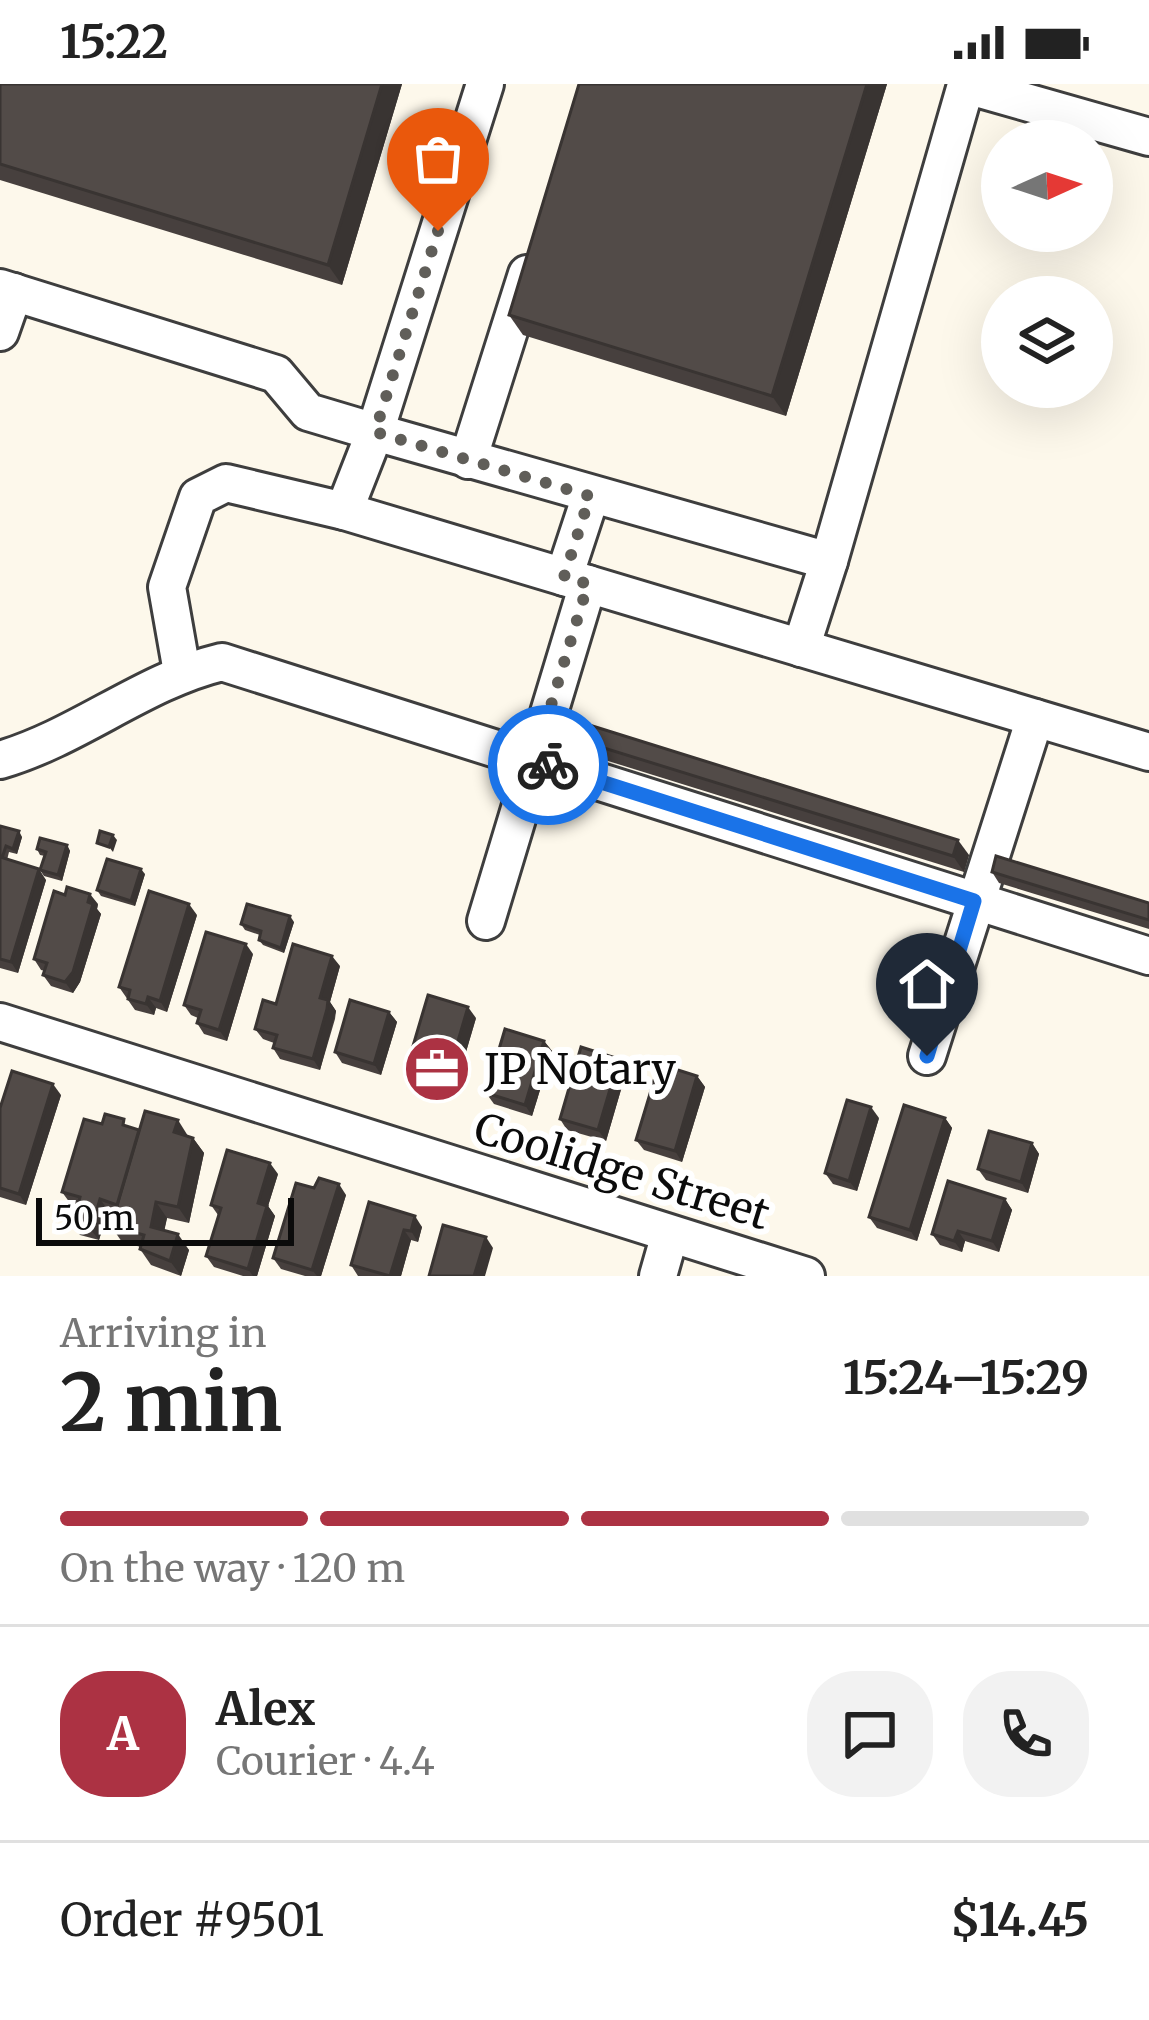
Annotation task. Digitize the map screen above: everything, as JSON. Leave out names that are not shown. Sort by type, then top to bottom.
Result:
[{"type":"street","points":[[344,511],[375,432],[484,84]]},
{"type":"street","points":[[802,648],[966,85],[1149,137]]},
{"type":"street","points":[[468,460],[529,271]]},
{"type":"street","points":[[0,332],[7,290],[276,374],[308,412],[829,561]]},
{"type":"street","points":[[182,672],[167,587],[198,497],[226,483],[344,511],[1149,752]]},
{"type":"street","points":[[486,921],[534,761],[576,581],[590,496]]},
{"type":"street","points":[[0,760],[46,747],[182,672],[222,662],[1149,956]]},
{"type":"street","points":[[927,1056],[1035,718]]},
{"type":"street","name":"Coolidge Street","points":[[0,1022],[806,1276]]},
{"type":"street","points":[[658,1276],[670,1234]]},
{"type":"building","points":[[0,84],[382,84],[328,265],[0,164]]},
{"type":"building","points":[[579,84],[867,84],[772,396],[509,315]]},
{"type":"building","points":[[554,714],[958,840],[953,856],[549,731]]},
{"type":"building","points":[[0,826],[19,831],[13,849],[6,846],[2,858],[0,857]]},
{"type":"building","points":[[100,831],[113,835],[109,847],[97,843]]},
{"type":"building","points":[[40,838],[67,845],[58,875],[40,870],[46,852],[37,849]]},
{"type":"building","points":[[996,856],[1149,903],[1149,920],[992,872]]},
{"type":"building","points":[[0,857],[39,869],[11,962],[0,959]]},
{"type":"building","points":[[107,859],[141,869],[131,901],[97,890]]},
{"type":"building","points":[[67,887],[90,894],[88,902],[93,904],[73,972],[65,982],[43,975],[47,963],[34,959],[54,891],[65,895]]},
{"type":"building","points":[[149,891],[189,904],[160,1001],[148,997],[146,1004],[128,999],[130,990],[119,987]]},
{"type":"building","points":[[247,904],[290,916],[281,948],[259,940],[261,931],[241,924]]},
{"type":"building","points":[[206,932],[246,944],[219,1030],[197,1023],[201,1010],[184,1005]]},
{"type":"building","points":[[293,944],[332,956],[320,998],[328,1000],[327,1009],[313,1059],[273,1048],[277,1035],[255,1029],[263,1000],[276,1004]]},
{"type":"building","points":[[428,995],[468,1007],[445,1085],[405,1073]]},
{"type":"building","points":[[350,1000],[389,1012],[374,1064],[335,1052]]},
{"type":"building","points":[[505,1029],[544,1041],[525,1105],[486,1093]]},
{"type":"building","points":[[581,1047],[619,1059],[598,1130],[560,1119]]},
{"type":"building","points":[[659,1064],[697,1076],[675,1151],[636,1140]]},
{"type":"building","points":[[12,1071],[53,1084],[19,1194],[0,1188],[0,1108]]},
{"type":"building","points":[[847,1100],[871,1107],[849,1181],[825,1173]]},
{"type":"building","points":[[904,1105],[945,1118],[910,1230],[869,1217]]},
{"type":"building","points":[[145,1111],[178,1120],[174,1132],[193,1138],[178,1207],[156,1202],[151,1227],[178,1234],[170,1261],[140,1249],[144,1235],[111,1226]]},
{"type":"building","points":[[105,1114],[139,1130],[117,1205],[100,1199],[91,1230],[73,1224],[80,1197],[62,1192],[84,1119],[102,1124]]},
{"type":"building","points":[[989,1131],[1032,1143],[1021,1182],[978,1169]]},
{"type":"building","points":[[227,1150],[270,1163],[258,1203],[267,1206],[248,1269],[206,1256],[221,1208],[211,1205]]},
{"type":"building","points":[[319,1178],[339,1184],[312,1270],[273,1258],[296,1183],[314,1188]]},
{"type":"building","points":[[948,1181],[1005,1199],[992,1241],[958,1231],[954,1241],[932,1234]]},
{"type":"building","points":[[369,1202],[415,1216],[411,1231],[404,1230],[390,1276],[351,1265]]},
{"type":"building","points":[[443,1225],[486,1237],[474,1276],[429,1276]]},
{"type":"way so far","points":[[438,231],[375,432],[590,496],[564,577],[588,584],[534,761],[548,765]]},
{"type":"place","name":"JP Notary","points":[[437,1069]]},
{"type":"route","points":[[548,765],[974,901],[927,1056]]}]
